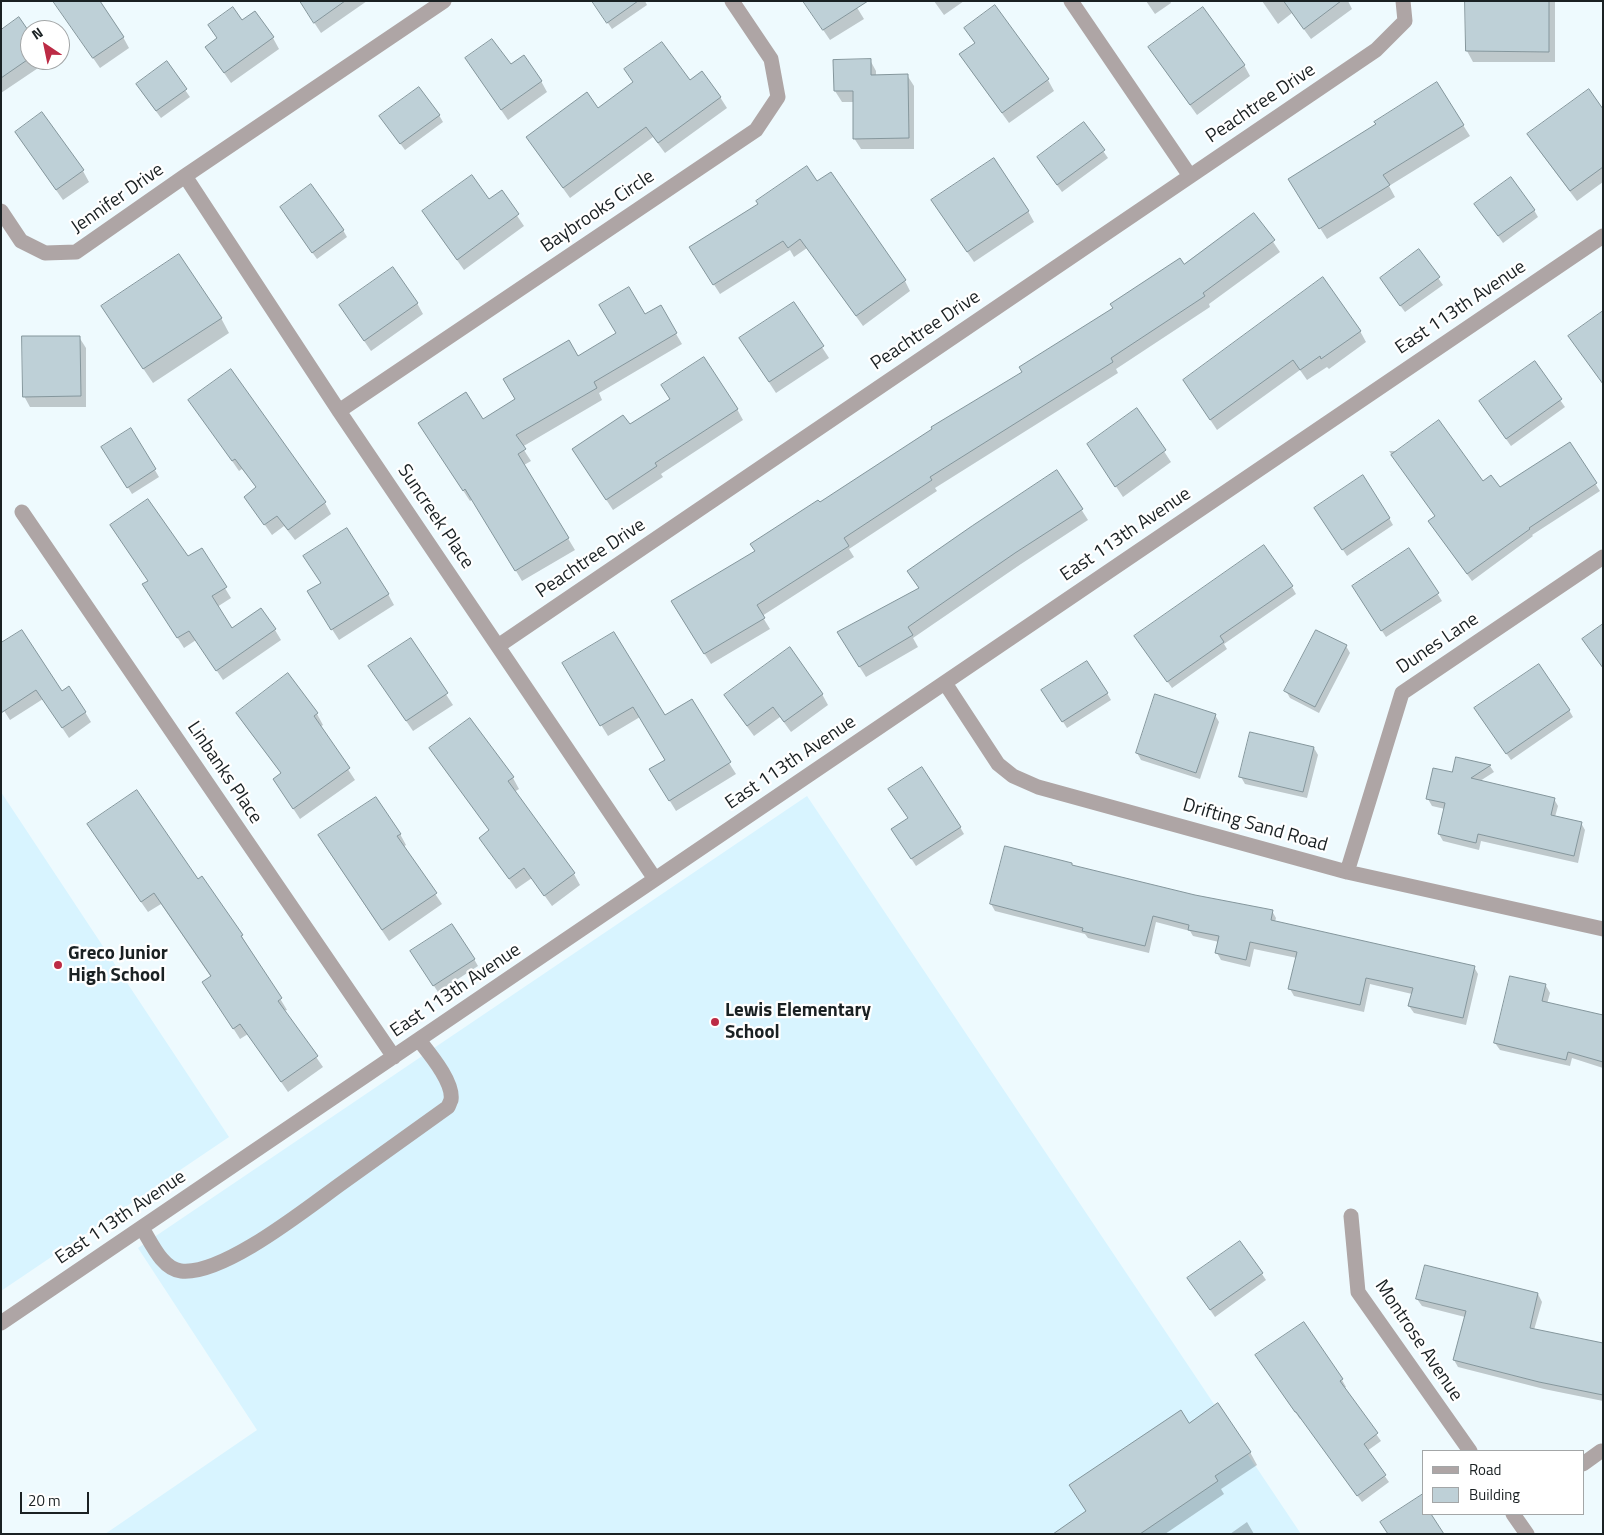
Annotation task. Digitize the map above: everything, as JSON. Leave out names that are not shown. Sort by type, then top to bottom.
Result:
[{"type":"street","points":[[185,176],[444,1]]},
{"type":"street","name":"Baybrooks Circle","points":[[339,410],[756,130],[778,97],[770,60],[732,1]]},
{"type":"street","points":[[1071,1],[1190,176]]},
{"type":"street","name":"Peachtree Drive","points":[[498,646],[1376,50],[1405,21],[1403,1]]},
{"type":"street","name":"Jennifer Drive","points":[[1,211],[21,241],[45,253],[76,252],[185,176]]},
{"type":"street","name":"Suncreek Place","points":[[185,176],[339,410],[655,879]]},
{"type":"street","name":"East 113th Avenue","points":[[1,1323],[1603,236]]},
{"type":"street","name":"Linbanks Place","points":[[22,512],[394,1057]]},
{"type":"street","name":"Dunes Lane","points":[[1347,872],[1402,693],[1603,557]]},
{"type":"street","name":"Drifting Sand Road","points":[[945,683],[998,764],[1013,776],[1038,787],[1347,872],[1603,929]]},
{"type":"street","points":[[142,1228],[163,1262],[179,1272],[196,1271],[214,1266],[260,1242],[448,1107],[451,1099],[443,1074],[419,1040]]},
{"type":"street","name":"Montrose Avenue","points":[[1351,1216],[1358,1292],[1469,1450]]},
{"type":"street","points":[[1584,1463],[1600,1452],[1603,1452]]},
{"type":"street","points":[[1515,1515],[1527,1534]]},
{"type":"shaded area","name":"Greco Junior High School","points":[[1,792],[229,1137],[1,1291]]},
{"type":"shaded area","name":"Lewis Elementary School","points":[[807,796],[1301,1534],[105,1534],[257,1430],[138,1248]]},
{"type":"building","points":[[53,1],[100,1],[124,37],[93,58],[70,25],[70,20],[66,20]]},
{"type":"building","points":[[300,1],[345,1],[314,23]]},
{"type":"building","points":[[592,1],[638,1],[607,23]]},
{"type":"building","points":[[803,1],[868,1],[823,30]]},
{"type":"building","points":[[1284,1],[1341,1],[1304,29]]},
{"type":"building","points":[[1465,1],[1549,1],[1549,52],[1466,51]]},
{"type":"building","points":[[995,5],[1049,79],[1002,113],[959,54],[975,43],[964,28]]},
{"type":"building","points":[[233,7],[242,20],[255,11],[274,37],[224,73],[205,47],[217,38],[208,25]]},
{"type":"building","points":[[1203,7],[1245,65],[1190,105],[1148,47]]},
{"type":"building","points":[[19,17],[21,20],[20,65],[1,78],[1,30]]},
{"type":"building","points":[[492,39],[511,64],[524,55],[542,81],[501,110],[465,58]]},
{"type":"building","points":[[662,42],[690,80],[702,71],[721,97],[658,143],[646,127],[563,188],[526,137],[587,92],[598,108],[633,82],[624,69]]},
{"type":"building","points":[[871,59],[871,75],[908,74],[909,138],[853,139],[853,91],[834,91],[833,60]]},
{"type":"building","points":[[167,61],[187,89],[156,111],[136,84]]},
{"type":"building","points":[[1437,82],[1464,125],[1383,175],[1390,185],[1319,229],[1288,179],[1376,124],[1374,122]]},
{"type":"building","points":[[419,87],[440,115],[400,144],[379,116]]},
{"type":"building","points":[[1589,89],[1603,109],[1603,167],[1570,191],[1527,134]]},
{"type":"building","points":[[42,112],[84,170],[56,190],[15,132]]},
{"type":"building","points":[[1084,122],[1105,150],[1057,185],[1037,157]]},
{"type":"building","points":[[994,158],[1029,211],[967,252],[931,200]]},
{"type":"building","points":[[807,166],[817,181],[831,172],[906,280],[856,316],[800,239],[788,248],[783,241],[713,285],[689,247],[758,204],[756,201]]},
{"type":"building","points":[[472,175],[489,199],[502,190],[519,214],[457,260],[422,211]]},
{"type":"building","points":[[1511,177],[1535,210],[1498,236],[1474,204]]},
{"type":"building","points":[[311,184],[344,230],[312,253],[280,207]]},
{"type":"building","points":[[1254,213],[1275,240],[1203,293],[1205,296],[1111,358],[1113,362],[930,477],[932,480],[844,538],[849,546],[757,605],[765,618],[704,654],[671,601],[755,551],[750,544],[818,500],[820,502],[932,429],[931,427],[1022,372],[1019,367],[1113,308],[1110,304],[1180,258],[1184,264]]},
{"type":"building","points":[[1419,249],[1440,277],[1400,306],[1380,278]]},
{"type":"building","points":[[179,254],[222,318],[143,369],[101,306]]},
{"type":"building","points":[[393,267],[418,303],[364,341],[339,305]]},
{"type":"building","points":[[1323,277],[1361,331],[1321,359],[1320,356],[1300,370],[1293,360],[1210,420],[1183,380]]},
{"type":"building","points":[[629,287],[645,314],[661,305],[677,333],[594,382],[597,388],[516,435],[526,449],[518,454],[569,538],[515,571],[465,489],[463,491],[418,423],[466,392],[483,419],[515,399],[503,379],[569,340],[578,356],[616,333],[599,305]]},
{"type":"building","points":[[794,302],[824,346],[769,382],[739,338]]},
{"type":"building","points":[[1603,311],[1603,384],[1568,336]]},
{"type":"building","points":[[22,336],[80,336],[81,396],[23,397]]},
{"type":"building","points":[[704,357],[738,409],[655,463],[657,466],[606,500],[572,449],[623,415],[630,424],[670,399],[661,385]]},
{"type":"building","points":[[1535,361],[1562,399],[1506,439],[1479,401]]},
{"type":"building","points":[[231,369],[326,502],[288,530],[277,516],[264,525],[244,497],[256,487],[235,459],[232,461],[188,400]]},
{"type":"building","points":[[1137,408],[1166,450],[1115,487],[1087,444]]},
{"type":"building","points":[[1439,420],[1483,481],[1491,475],[1500,487],[1570,442],[1597,483],[1529,528],[1467,574],[1428,521],[1435,516],[1391,455]]},
{"type":"building","points":[[131,428],[156,469],[127,488],[101,447]]},
{"type":"building","points":[[1057,470],[1083,509],[1015,553],[908,627],[913,635],[859,667],[837,632],[919,588],[907,571]]},
{"type":"building","points":[[1363,475],[1390,518],[1342,550],[1314,508]]},
{"type":"building","points":[[148,499],[188,556],[202,548],[227,587],[212,596],[232,628],[261,608],[276,629],[216,671],[189,631],[177,638],[142,584],[148,581],[110,525]]},
{"type":"building","points":[[347,528],[389,594],[331,630],[307,591],[321,583],[303,556]]},
{"type":"building","points":[[1264,545],[1293,586],[1220,636],[1224,642],[1167,682],[1134,636]]},
{"type":"building","points":[[1409,548],[1439,593],[1381,631],[1352,586]]},
{"type":"building","points":[[1603,624],[1603,668],[1582,639]]},
{"type":"building","points":[[22,630],[62,691],[69,686],[86,712],[62,728],[36,690],[1,713],[1,643]]},
{"type":"building","points":[[1316,630],[1347,645],[1315,707],[1284,691]]},
{"type":"building","points":[[614,632],[665,715],[692,699],[731,762],[669,801],[649,769],[665,760],[633,707],[600,726],[562,663]]},
{"type":"building","points":[[411,638],[448,693],[406,721],[368,666]]},
{"type":"building","points":[[790,647],[823,694],[784,722],[773,707],[747,726],[724,695]]},
{"type":"building","points":[[1087,661],[1108,693],[1062,722],[1041,690]]},
{"type":"building","points":[[1539,664],[1570,710],[1506,754],[1474,708]]},
{"type":"building","points":[[288,673],[318,713],[314,716],[350,768],[293,809],[273,779],[281,773],[236,713]]},
{"type":"building","points":[[1155,694],[1216,714],[1196,773],[1136,753]]},
{"type":"building","points":[[470,718],[514,777],[508,781],[575,873],[544,896],[524,868],[509,879],[479,838],[489,830],[429,748]]},
{"type":"building","points":[[1250,732],[1314,747],[1303,792],[1239,777]]},
{"type":"building","points":[[1456,757],[1491,765],[1471,778],[1555,798],[1551,815],[1582,822],[1574,856],[1478,834],[1476,843],[1438,834],[1445,803],[1426,799],[1433,768],[1452,772]]},
{"type":"building","points":[[922,767],[961,827],[911,859],[891,829],[908,818],[888,789]]},
{"type":"building","points":[[137,790],[198,879],[202,876],[243,935],[241,936],[282,998],[278,1001],[318,1056],[281,1082],[240,1024],[233,1029],[202,982],[211,976],[154,893],[141,902],[87,824]]},
{"type":"building","points":[[376,797],[401,834],[397,836],[437,893],[382,930],[318,835]]},
{"type":"building","points":[[1005,846],[1072,863],[1072,865],[1195,895],[1273,910],[1271,920],[1475,966],[1463,1018],[1408,1006],[1413,988],[1366,978],[1360,1005],[1288,989],[1297,952],[1250,942],[1246,960],[1215,953],[1219,936],[1188,930],[1189,925],[1153,916],[1145,946],[1082,931],[1083,928],[990,904]]},
{"type":"building","points":[[452,924],[475,959],[433,986],[410,951]]},
{"type":"building","points":[[1510,976],[1546,984],[1542,1001],[1603,1015],[1603,1062],[1568,1052],[1566,1060],[1494,1043]]},
{"type":"building","points":[[1240,1241],[1263,1273],[1210,1310],[1187,1278]]},
{"type":"building","points":[[1425,1265],[1538,1293],[1530,1328],[1603,1343],[1603,1395],[1539,1382],[1453,1360],[1466,1311],[1416,1299]]},
{"type":"building","points":[[1304,1322],[1343,1379],[1340,1381],[1378,1433],[1364,1444],[1386,1475],[1357,1496],[1255,1355]]},
{"type":"building","points":[[1218,1403],[1251,1452],[1215,1476],[1218,1481],[1140,1534],[1053,1534],[1086,1511],[1069,1485],[1181,1410],[1189,1423]]},
{"type":"building","points":[[1422,1495],[1422,1515],[1432,1515],[1444,1534],[1388,1534],[1380,1522]]},
{"type":"place","name":"Greco Junior High School","points":[[58,965]]},
{"type":"place","name":"Lewis Elementary School","points":[[715,1022]]}]
